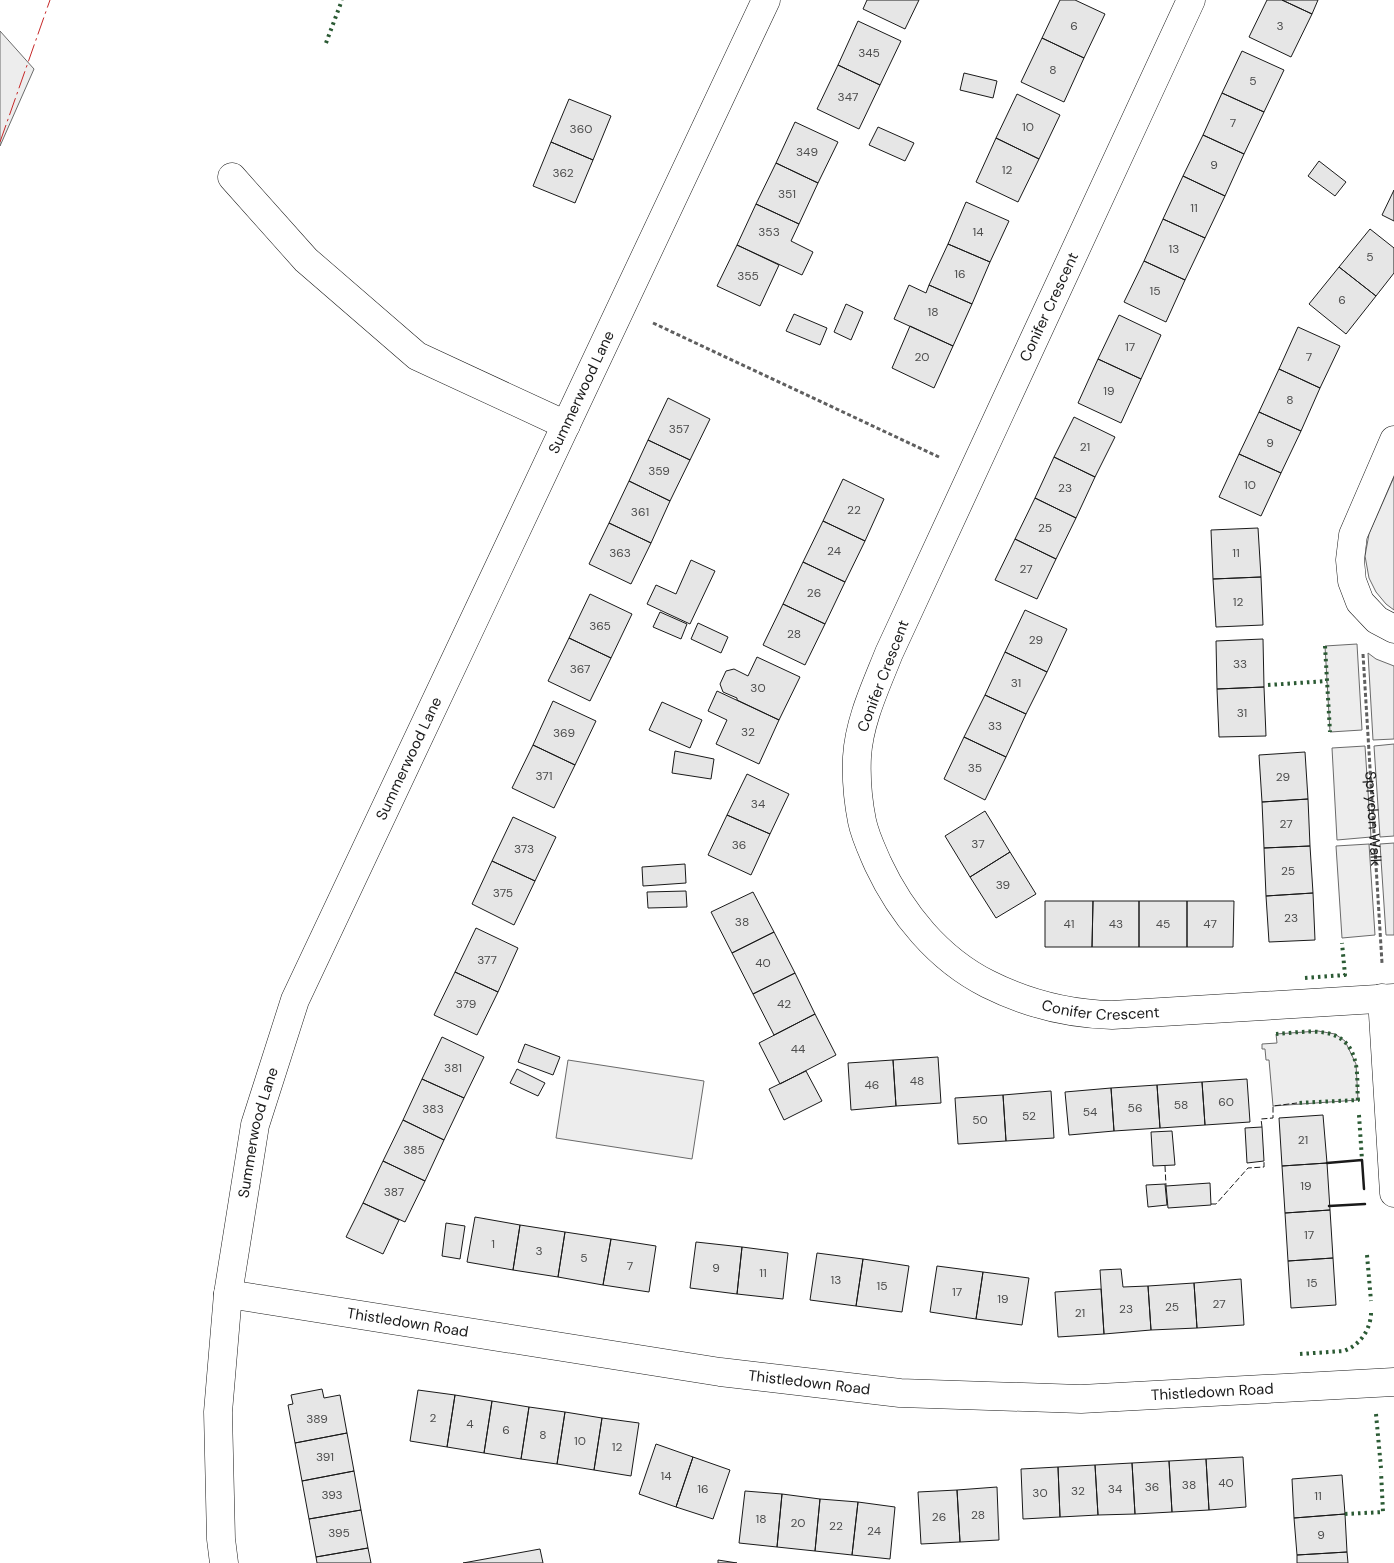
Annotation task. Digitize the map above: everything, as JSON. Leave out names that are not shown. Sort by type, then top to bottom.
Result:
[{"type":"street","name":"Summerwood Lane","points":[[224,1563],[221,1539],[218,1412],[228,1294],[255,1125],[296,1000],[766,0]]},
{"type":"street","name":"Conifer Crescent","points":[[1190,0],[888,653],[860,734],[857,757],[857,786],[862,823],[870,848],[886,882],[905,912],[936,948],[987,984],[1034,1002],[1068,1011],[1089,1014],[1133,1014],[1387,998]]},
{"type":"street","points":[[232,177],[306,260],[417,356],[566,425]]},
{"type":"street","points":[[1394,440],[1352,535],[1350,560],[1352,581],[1360,602],[1377,620],[1394,629]]},
{"type":"street","points":[[1387,998],[1394,1193]]},
{"type":"street","name":"Thistledown Road","points":[[228,1294],[720,1372],[900,1393],[1081,1400],[1394,1382]]},
{"type":"path","points":[[621,308],[972,473]]},
{"type":"path","name":"Sprydon Walk","points":[[1363,648],[1387,998]]},
{"type":"shaded area","points":[[0,31],[34,69],[0,146]]},
{"type":"shaded area","points":[[1394,477],[1394,610],[1376,592],[1369,578],[1365,556],[1369,534]]},
{"type":"shaded area","points":[[1357,644],[1362,730],[1330,732],[1325,646]]},
{"type":"shaded area","points":[[1368,653],[1376,659],[1394,666],[1394,739],[1373,740]]},
{"type":"shaded area","points":[[1394,744],[1394,836],[1380,837],[1374,746]]},
{"type":"shaded area","points":[[1365,746],[1371,837],[1337,840],[1332,748]]},
{"type":"shaded area","points":[[1394,843],[1394,935],[1386,935],[1380,844]]},
{"type":"shaded area","points":[[1369,844],[1375,935],[1342,938],[1336,846]]},
{"type":"shaded area","points":[[1318,1031],[1335,1034],[1345,1041],[1356,1064],[1358,1100],[1273,1106],[1269,1060],[1266,1060],[1265,1049],[1262,1049],[1262,1044],[1277,1043],[1276,1034]]},
{"type":"shaded area","points":[[568,1060],[704,1081],[692,1159],[556,1138]]},
{"type":"building","points":[[867,0],[919,0],[905,29],[863,9]]},
{"type":"building","points":[[1060,0],[1075,0],[1105,14],[1084,58],[1042,38]]},
{"type":"building","points":[[1267,0],[1282,0],[1312,14],[1291,57],[1249,37]]},
{"type":"building","points":[[1282,0],[1318,0],[1312,14]]},
{"type":"building","points":[[858,21],[901,41],[880,85],[838,65]]},
{"type":"building","points":[[1042,38],[1084,58],[1064,102],[1021,82]]},
{"type":"building","points":[[1242,51],[1284,70],[1264,112],[1222,93]]},
{"type":"building","points":[[838,65],[880,85],[859,129],[817,109]]},
{"type":"building","points":[[964,73],[997,81],[993,98],[960,90]]},
{"type":"building","points":[[1222,93],[1264,112],[1244,154],[1203,135]]},
{"type":"building","points":[[1017,94],[1060,115],[1039,159],[996,138]]},
{"type":"building","points":[[569,99],[611,116],[593,160],[551,142]]},
{"type":"building","points":[[795,122],[838,142],[818,183],[776,163]]},
{"type":"building","points":[[878,127],[914,143],[905,161],[869,145]]},
{"type":"building","points":[[1203,135],[1244,154],[1225,196],[1183,176]]},
{"type":"building","points":[[996,138],[1039,159],[1018,202],[976,182]]},
{"type":"building","points":[[551,142],[593,160],[575,203],[533,186]]},
{"type":"building","points":[[1319,161],[1346,182],[1335,196],[1308,176]]},
{"type":"building","points":[[776,163],[818,183],[799,224],[756,204]]},
{"type":"building","points":[[1183,176],[1225,196],[1205,238],[1163,219]]},
{"type":"building","points":[[1394,190],[1394,221],[1382,215]]},
{"type":"building","points":[[966,202],[1009,221],[990,262],[948,244]]},
{"type":"building","points":[[756,204],[799,224],[791,241],[813,252],[802,275],[737,245]]},
{"type":"building","points":[[1163,219],[1205,238],[1185,280],[1144,261]]},
{"type":"building","points":[[1370,229],[1394,248],[1394,273],[1376,296],[1339,267]]},
{"type":"building","points":[[948,244],[990,262],[972,304],[929,285]]},
{"type":"building","points":[[737,245],[779,265],[760,306],[717,286]]},
{"type":"building","points":[[1144,261],[1185,280],[1166,322],[1124,302]]},
{"type":"building","points":[[1339,267],[1376,296],[1346,334],[1309,304]]},
{"type":"building","points":[[909,285],[926,293],[929,285],[972,304],[953,346],[894,319]]},
{"type":"building","points":[[846,304],[863,312],[851,340],[834,332]]},
{"type":"building","points":[[794,314],[827,328],[820,345],[786,331]]},
{"type":"building","points":[[1119,315],[1161,335],[1141,379],[1098,359]]},
{"type":"building","points":[[910,326],[953,346],[934,388],[892,368]]},
{"type":"building","points":[[1298,327],[1340,346],[1320,388],[1279,369]]},
{"type":"building","points":[[1098,359],[1141,379],[1121,423],[1078,403]]},
{"type":"building","points":[[1279,369],[1320,388],[1301,431],[1259,412]]},
{"type":"building","points":[[668,398],[710,419],[690,460],[648,440]]},
{"type":"building","points":[[1259,412],[1301,431],[1281,473],[1239,454]]},
{"type":"building","points":[[1074,417],[1115,437],[1095,477],[1054,457]]},
{"type":"building","points":[[648,440],[690,460],[670,501],[629,481]]},
{"type":"building","points":[[1239,454],[1281,473],[1261,516],[1219,497]]},
{"type":"building","points":[[1054,457],[1095,477],[1076,518],[1035,498]]},
{"type":"building","points":[[843,479],[884,499],[865,541],[823,521]]},
{"type":"building","points":[[629,481],[670,501],[651,543],[609,523]]},
{"type":"building","points":[[1035,498],[1076,518],[1056,559],[1015,539]]},
{"type":"building","points":[[823,521],[865,541],[845,582],[803,562]]},
{"type":"building","points":[[609,523],[651,543],[631,584],[589,564]]},
{"type":"building","points":[[1258,528],[1261,577],[1213,579],[1211,530]]},
{"type":"building","points":[[1015,539],[1056,559],[1037,599],[995,580]]},
{"type":"building","points":[[691,560],[715,571],[690,624],[647,604],[656,585],[676,594]]},
{"type":"building","points":[[803,562],[845,582],[825,624],[783,604]]},
{"type":"building","points":[[1261,577],[1263,625],[1216,627],[1213,579]]},
{"type":"building","points":[[590,594],[632,614],[611,658],[569,638]]},
{"type":"building","points":[[783,604],[825,624],[805,665],[763,645]]},
{"type":"building","points":[[1025,610],[1067,629],[1047,672],[1005,652]]},
{"type":"building","points":[[660,612],[687,624],[681,639],[653,627]]},
{"type":"building","points":[[698,623],[728,637],[721,653],[691,639]]},
{"type":"building","points":[[569,638],[611,658],[590,701],[548,681]]},
{"type":"building","points":[[1263,639],[1264,687],[1217,689],[1216,641]]},
{"type":"building","points":[[1005,652],[1047,672],[1026,714],[985,695]]},
{"type":"building","points":[[757,657],[800,677],[779,720],[723,692],[720,684],[726,671],[734,669],[748,676]]},
{"type":"building","points":[[1264,687],[1266,736],[1219,737],[1217,689]]},
{"type":"building","points":[[717,691],[779,720],[759,764],[716,744],[727,720],[708,711]]},
{"type":"building","points":[[985,695],[1026,714],[1006,757],[964,737]]},
{"type":"building","points":[[553,701],[596,721],[575,765],[533,745]]},
{"type":"building","points":[[662,702],[702,720],[690,748],[649,730]]},
{"type":"building","points":[[964,737],[1006,757],[985,800],[944,779]]},
{"type":"building","points":[[533,745],[575,765],[554,808],[512,788]]},
{"type":"building","points":[[675,751],[714,759],[711,779],[672,773]]},
{"type":"building","points":[[1305,752],[1308,799],[1262,802],[1259,755]]},
{"type":"building","points":[[747,774],[789,794],[770,834],[727,815]]},
{"type":"building","points":[[1308,799],[1310,846],[1264,848],[1262,802]]},
{"type":"building","points":[[985,811],[1010,852],[970,877],[945,836]]},
{"type":"building","points":[[727,815],[770,834],[751,875],[708,855]]},
{"type":"building","points":[[513,817],[556,837],[535,881],[492,861]]},
{"type":"building","points":[[1310,846],[1313,893],[1266,896],[1264,848]]},
{"type":"building","points":[[1010,852],[1036,894],[996,918],[970,877]]},
{"type":"building","points":[[492,861],[535,881],[514,925],[472,904]]},
{"type":"building","points":[[685,864],[686,883],[643,886],[642,867]]},
{"type":"building","points":[[686,891],[687,907],[648,908],[647,892]]},
{"type":"building","points":[[753,892],[774,932],[732,953],[711,912]]},
{"type":"building","points":[[1313,893],[1315,940],[1269,942],[1266,896]]},
{"type":"building","points":[[1045,901],[1093,901],[1092,947],[1045,947]]},
{"type":"building","points":[[1093,901],[1139,901],[1139,947],[1092,947]]},
{"type":"building","points":[[1139,901],[1187,901],[1187,947],[1139,947]]},
{"type":"building","points":[[1187,901],[1234,901],[1233,947],[1187,947]]},
{"type":"building","points":[[476,928],[518,948],[498,992],[455,972]]},
{"type":"building","points":[[774,932],[795,973],[753,994],[732,953]]},
{"type":"building","points":[[455,972],[498,992],[477,1035],[434,1015]]},
{"type":"building","points":[[795,973],[815,1014],[774,1035],[753,994]]},
{"type":"building","points":[[815,1014],[836,1055],[780,1084],[759,1043]]},
{"type":"building","points":[[442,1037],[484,1057],[464,1098],[422,1079]]},
{"type":"building","points":[[525,1044],[560,1057],[553,1075],[518,1062]]},
{"type":"building","points":[[938,1057],[941,1103],[896,1106],[893,1060]]},
{"type":"building","points":[[893,1060],[896,1106],[851,1110],[848,1063]]},
{"type":"building","points":[[517,1069],[545,1083],[538,1096],[510,1083]]},
{"type":"building","points":[[806,1071],[822,1101],[784,1120],[769,1089]]},
{"type":"building","points":[[422,1079],[464,1098],[444,1140],[403,1120]]},
{"type":"building","points":[[1247,1079],[1250,1122],[1205,1125],[1202,1082]]},
{"type":"building","points":[[1202,1082],[1205,1125],[1160,1128],[1157,1085]]},
{"type":"building","points":[[1157,1085],[1160,1128],[1114,1131],[1111,1088]]},
{"type":"building","points":[[1111,1088],[1114,1131],[1069,1135],[1065,1092]]},
{"type":"building","points":[[1051,1091],[1054,1138],[1006,1141],[1003,1095]]},
{"type":"building","points":[[1003,1095],[1006,1141],[958,1144],[955,1098]]},
{"type":"building","points":[[1323,1115],[1327,1163],[1282,1166],[1279,1118]]},
{"type":"building","points":[[403,1120],[444,1140],[425,1181],[383,1161]]},
{"type":"building","points":[[1262,1127],[1264,1161],[1247,1163],[1245,1128]]},
{"type":"building","points":[[1172,1131],[1175,1165],[1153,1166],[1151,1132]]},
{"type":"building","points":[[383,1161],[425,1181],[405,1222],[363,1203]]},
{"type":"building","points":[[1327,1163],[1330,1210],[1285,1213],[1282,1166]]},
{"type":"building","points":[[1210,1183],[1211,1205],[1168,1208],[1166,1186]]},
{"type":"building","points":[[1165,1184],[1167,1205],[1148,1207],[1146,1185]]},
{"type":"building","points":[[363,1203],[399,1220],[383,1254],[346,1237]]},
{"type":"building","points":[[1330,1210],[1333,1258],[1288,1261],[1285,1213]]},
{"type":"building","points":[[475,1217],[520,1225],[513,1270],[467,1262]]},
{"type":"building","points":[[446,1223],[465,1226],[460,1259],[442,1256]]},
{"type":"building","points":[[520,1225],[565,1232],[558,1277],[513,1270]]},
{"type":"building","points":[[565,1232],[611,1239],[603,1285],[558,1277]]},
{"type":"building","points":[[611,1239],[656,1246],[649,1292],[603,1285]]},
{"type":"building","points":[[696,1242],[742,1247],[737,1294],[690,1288]]},
{"type":"building","points":[[742,1247],[788,1253],[783,1299],[737,1294]]},
{"type":"building","points":[[817,1253],[863,1259],[856,1306],[810,1300]]},
{"type":"building","points":[[1333,1258],[1336,1305],[1291,1308],[1288,1261]]},
{"type":"building","points":[[863,1259],[909,1266],[902,1312],[856,1306]]},
{"type":"building","points":[[937,1266],[983,1272],[976,1319],[930,1312]]},
{"type":"building","points":[[1121,1269],[1123,1287],[1148,1286],[1151,1330],[1104,1334],[1100,1270]]},
{"type":"building","points":[[983,1272],[1029,1278],[1022,1325],[976,1319]]},
{"type":"building","points":[[1241,1279],[1244,1325],[1197,1328],[1194,1283]]},
{"type":"building","points":[[1194,1283],[1197,1328],[1151,1330],[1148,1286]]},
{"type":"building","points":[[1101,1289],[1104,1334],[1058,1337],[1055,1292]]},
{"type":"building","points":[[322,1389],[324,1398],[340,1395],[347,1433],[295,1443],[288,1405],[293,1404],[291,1395]]},
{"type":"building","points":[[418,1390],[455,1395],[447,1447],[410,1441]]},
{"type":"building","points":[[455,1395],[492,1401],[484,1453],[447,1447]]},
{"type":"building","points":[[492,1401],[529,1407],[521,1459],[484,1453]]},
{"type":"building","points":[[529,1407],[565,1412],[557,1464],[521,1459]]},
{"type":"building","points":[[565,1412],[602,1418],[594,1470],[557,1464]]},
{"type":"building","points":[[602,1418],[639,1423],[631,1476],[594,1470]]},
{"type":"building","points":[[347,1433],[354,1471],[302,1481],[295,1443]]},
{"type":"building","points":[[656,1444],[693,1457],[676,1507],[639,1494]]},
{"type":"building","points":[[693,1457],[730,1470],[713,1519],[676,1507]]},
{"type":"building","points":[[1243,1457],[1246,1507],[1209,1510],[1206,1459]]},
{"type":"building","points":[[1206,1459],[1209,1510],[1172,1512],[1169,1461]]},
{"type":"building","points":[[1169,1461],[1172,1512],[1135,1514],[1132,1463]]},
{"type":"building","points":[[1132,1463],[1135,1514],[1098,1515],[1095,1465]]},
{"type":"building","points":[[1095,1465],[1098,1515],[1060,1517],[1058,1467]]},
{"type":"building","points":[[1058,1467],[1060,1517],[1023,1519],[1021,1469]]},
{"type":"building","points":[[354,1471],[361,1510],[309,1519],[302,1481]]},
{"type":"building","points":[[1342,1475],[1345,1514],[1294,1518],[1292,1479]]},
{"type":"building","points":[[997,1487],[999,1540],[960,1542],[957,1490]]},
{"type":"building","points":[[957,1490],[960,1542],[921,1544],[918,1492]]},
{"type":"building","points":[[745,1491],[782,1494],[777,1547],[739,1543]]},
{"type":"building","points":[[782,1494],[820,1499],[815,1551],[777,1547]]},
{"type":"building","points":[[820,1499],[858,1502],[852,1555],[815,1551]]},
{"type":"building","points":[[858,1502],[895,1507],[890,1559],[852,1555]]},
{"type":"building","points":[[361,1510],[368,1548],[316,1557],[309,1519]]},
{"type":"building","points":[[1345,1514],[1347,1552],[1297,1555],[1294,1518]]},
{"type":"building","points":[[368,1548],[371,1563],[317,1563],[316,1557]]},
{"type":"building","points":[[540,1549],[543,1563],[463,1563]]},
{"type":"building","points":[[1347,1552],[1348,1563],[1297,1563],[1297,1555]]},
{"type":"building","points":[[718,1560],[737,1563],[718,1563]]},
{"type":"hedge","points":[[326,43],[342,0]]},
{"type":"hedge","points":[[1325,646],[1330,732]]},
{"type":"hedge","points":[[1268,685],[1327,681]]},
{"type":"hedge","points":[[1305,978],[1345,975],[1342,943]]},
{"type":"hedge","points":[[1276,1034],[1325,1033],[1336,1036],[1345,1042],[1352,1051],[1357,1073],[1358,1100],[1297,1103]]},
{"type":"hedge","points":[[1359,1115],[1362,1160]]},
{"type":"hedge","points":[[1367,1255],[1371,1301]]},
{"type":"hedge","points":[[1300,1354],[1344,1351],[1350,1348],[1365,1334],[1370,1322],[1371,1309]]},
{"type":"hedge","points":[[1376,1414],[1381,1468]]},
{"type":"hedge","points":[[1345,1514],[1383,1512],[1381,1472]]},
{"type":"fence","points":[[1262,1127],[1261,1119],[1273,1118],[1273,1106],[1297,1103]]},
{"type":"fence","points":[[1211,1204],[1216,1204],[1248,1168],[1264,1167],[1264,1161]]},
{"type":"fence","points":[[1165,1166],[1166,1186]]},
{"type":"wall","points":[[1327,1163],[1362,1160],[1364,1189]]},
{"type":"wall","points":[[1329,1206],[1365,1204]]},
{"type":"power","points":[[0,142],[50,0]]}]
